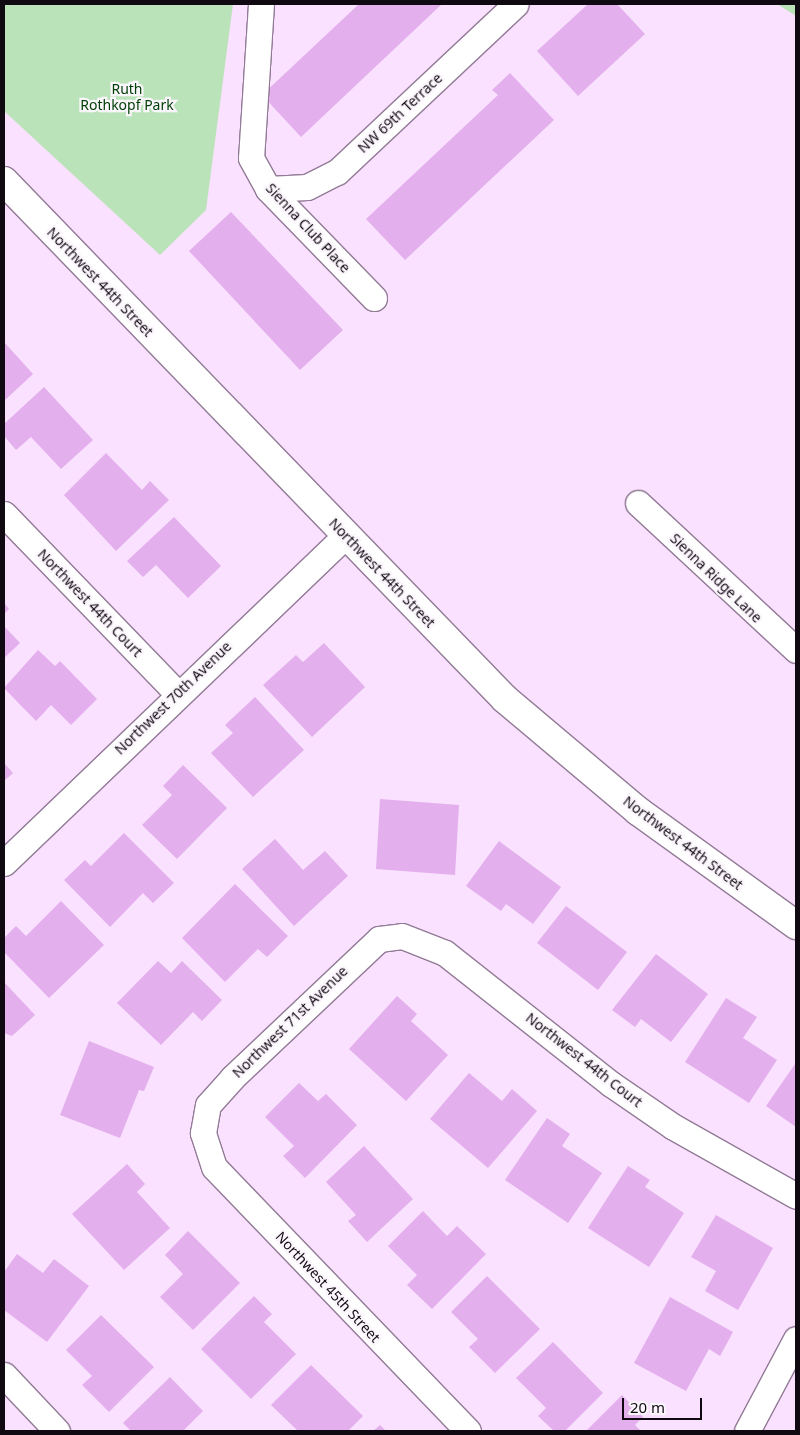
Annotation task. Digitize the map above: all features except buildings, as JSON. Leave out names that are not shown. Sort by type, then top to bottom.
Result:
[{"type":"street","name":"Sienna Club Place","points":[[261,4],[251,158],[268,189],[374,298]]},
{"type":"street","name":"NW 69th Terrace","points":[[268,189],[307,187],[337,172],[516,4]]},
{"type":"street","name":"Northwest 44th Street","points":[[4,181],[345,536],[505,699],[638,811],[796,925]]},
{"type":"street","name":"Sienna Ridge Lane","points":[[638,504],[796,650]]},
{"type":"street","name":"Northwest 44th Court","points":[[4,514],[177,693]]},
{"type":"street","name":"Northwest 70th Avenue","points":[[4,863],[177,693],[345,536]]},
{"type":"street","name":"Northwest 44th Court","points":[[402,936],[445,953],[610,1084],[672,1126],[796,1196]]},
{"type":"street","name":"Northwest 71st Avenue","points":[[203,1133],[208,1105],[232,1078],[379,939],[402,936]]},
{"type":"street","name":"Northwest 45th Street","points":[[203,1133],[214,1168],[468,1431]]},
{"type":"street","points":[[748,1431],[796,1339]]},
{"type":"street","points":[[4,1375],[57,1431]]},
{"type":"green space","name":"Ruth Rothkopf Park","points":[[4,4],[233,4],[206,210],[160,255],[4,111]]},
{"type":"green space","points":[[777,4],[796,4],[796,16]]}]
